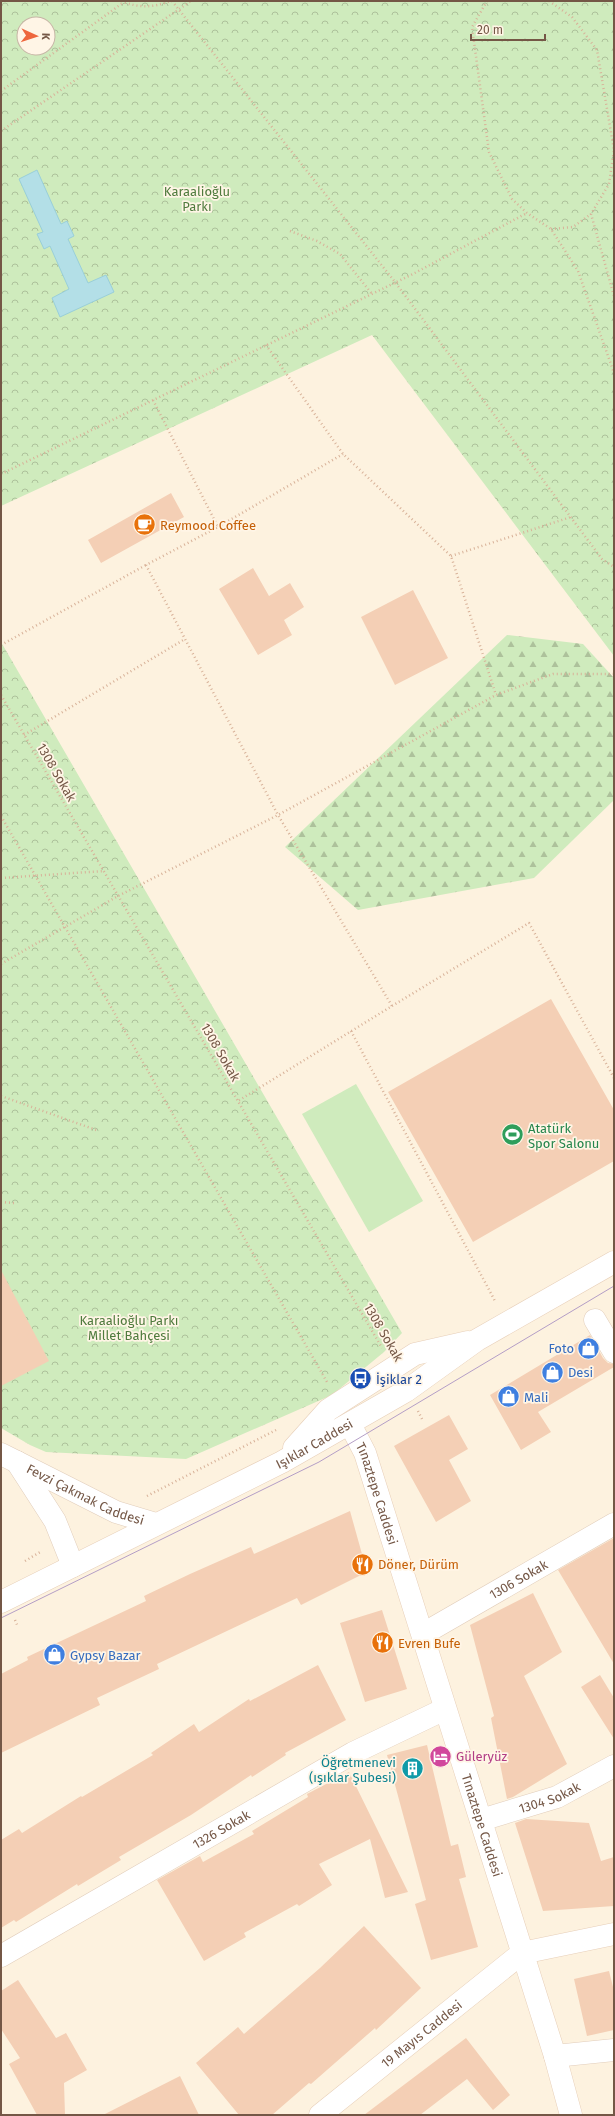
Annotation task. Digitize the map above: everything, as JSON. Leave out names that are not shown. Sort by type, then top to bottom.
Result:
[{"type":"street","name":"Işıklar Caddesi","points":[[1,1602],[282,1462],[406,1391],[478,1340],[614,1262]]},
{"type":"street","points":[[595,1320],[614,1352]]},
{"type":"street","points":[[282,1462],[328,1410],[415,1354],[478,1340]]},
{"type":"street","name":"Tınaztepe Caddesi","points":[[350,1424],[365,1453],[423,1634],[445,1709],[555,2056],[571,2115]]},
{"type":"street","name":"Fevzi Çakmak Caddesi","points":[[9,1458],[116,1512],[156,1524]]},
{"type":"street","name":"Fevzi Çakmak Caddesi","points":[[9,1458],[55,1521],[73,1566]]},
{"type":"street","name":"1306 Sokak","points":[[423,1634],[614,1524]]},
{"type":"street","name":"1326 Sokak","points":[[1,1956],[353,1753],[445,1709]]},
{"type":"street","name":"1304 Sokak","points":[[481,1820],[557,1797],[614,1766]]},
{"type":"street","points":[[522,1953],[614,1934]]},
{"type":"street","name":"19 Mayıs Caddesi","points":[[320,2115],[522,1953]]},
{"type":"street","points":[[555,2056],[614,2050]]},
{"type":"path","points":[[2,89],[123,2],[146,8],[171,1],[179,9],[395,282],[602,559],[614,568]]},
{"type":"path","points":[[1,131],[190,1]]},
{"type":"path","points":[[487,1],[472,27],[489,152],[512,199],[527,213],[551,229],[578,271],[614,373]]},
{"type":"path","points":[[550,1],[572,17],[597,50],[614,150],[609,184],[591,214],[573,227],[551,229]]},
{"type":"path","points":[[1,474],[372,294],[527,213]]},
{"type":"path","points":[[591,214],[614,296]]},
{"type":"path","points":[[290,231],[340,254],[372,294]]},
{"type":"path","points":[[266,345],[343,454],[451,556],[496,695]]},
{"type":"path","points":[[153,400],[218,527]]},
{"type":"path","points":[[1,645],[218,527],[343,454]]},
{"type":"path","points":[[451,556],[571,517]]},
{"type":"path","points":[[146,565],[278,815],[392,1006]]},
{"type":"path","points":[[24,735],[185,639]]},
{"type":"path","points":[[1,964],[118,896],[278,815],[496,695],[553,674],[614,674]]},
{"type":"path","name":"1308 Sokak","points":[[1,695],[393,1368]]},
{"type":"path","points":[[1,816],[339,1403]]},
{"type":"path","points":[[1,878],[104,871]]},
{"type":"path","points":[[238,1101],[529,923],[614,1078]]},
{"type":"path","points":[[351,1031],[496,1302]]},
{"type":"path","points":[[1,1096],[99,1131]]},
{"type":"path","points":[[1,1202],[14,1203]]},
{"type":"path","points":[[406,1391],[422,1419]]},
{"type":"green space","name":"Karaalioğlu Parkı","points":[[1,1],[614,1],[614,656],[372,335],[1,506]]},
{"type":"green space","points":[[507,635],[583,644],[614,678],[614,800],[534,878],[358,910],[285,847]]},
{"type":"green space","name":"Karaalioğlu Parkı Millet Bahçesi","points":[[1,642],[402,1333],[384,1352],[332,1395],[186,1459],[46,1452],[30,1445],[1,1428]]},
{"type":"green space","points":[[356,1084],[423,1201],[369,1232],[302,1114]]},
{"type":"water","points":[[37,170],[61,224],[67,221],[74,236],[68,239],[88,283],[106,275],[114,292],[60,317],[52,298],[69,289],[50,246],[44,249],[37,234],[43,232],[19,179]]},
{"type":"building","points":[[171,493],[184,517],[101,563],[88,540]]},
{"type":"building","points":[[253,568],[269,596],[290,583],[304,607],[284,620],[292,635],[258,655],[219,589]]},
{"type":"building","points":[[413,590],[448,658],[395,685],[361,617]]},
{"type":"building","name":"Atatürk Spor Salonu","points":[[551,999],[614,1110],[614,1161],[473,1242],[388,1092]]},
{"type":"building","points":[[1,1270],[49,1361],[1,1386]]},
{"type":"building","points":[[590,1335],[603,1358],[608,1363],[614,1364],[614,1367],[538,1412],[551,1432],[521,1450],[490,1395]]},
{"type":"building","points":[[449,1415],[468,1449],[449,1460],[471,1501],[436,1522],[394,1446]]},
{"type":"building","points":[[350,1511],[367,1572],[301,1605],[297,1598],[157,1664],[159,1669],[97,1698],[100,1705],[1,1753],[1,1674],[28,1660],[27,1657],[146,1601],[144,1596],[190,1574],[251,1547],[254,1554]]},
{"type":"building","points":[[614,1538],[614,1664],[558,1570]]},
{"type":"building","points":[[533,1593],[562,1652],[524,1676],[567,1764],[513,1797],[507,1799],[491,1718],[494,1716],[470,1625]]},
{"type":"building","points":[[382,1610],[407,1689],[365,1702],[340,1623]]},
{"type":"building","points":[[318,1665],[346,1720],[285,1753],[286,1755],[252,1777],[251,1775],[191,1815],[119,1857],[121,1860],[78,1886],[77,1884],[16,1922],[14,1920],[1,1928],[1,1840],[19,1829],[22,1833],[81,1796],[82,1797],[153,1755],[151,1753],[194,1724],[199,1732],[249,1699],[250,1701]]},
{"type":"building","points":[[600,1675],[614,1698],[614,1739],[581,1687]]},
{"type":"building","points":[[427,1745],[451,1846],[458,1844],[466,1877],[459,1879],[478,1947],[431,1960],[415,1904],[426,1900],[387,1755]]},
{"type":"building","points":[[349,1772],[408,1892],[385,1898],[370,1839],[319,1864],[332,1885],[299,1906],[297,1904],[244,1933],[246,1937],[204,1961],[157,1880],[200,1856],[203,1862],[254,1834],[252,1831],[308,1797],[307,1794]]},
{"type":"building","points":[[526,1819],[589,1823],[601,1861],[614,1857],[614,1906],[543,1911],[515,1823]]},
{"type":"building","points":[[364,1926],[421,1988],[376,2030],[375,2028],[311,2084],[309,2083],[272,2115],[239,2115],[196,2063],[238,2027],[244,2034],[320,1968]]},
{"type":"building","points":[[609,1971],[614,1991],[614,2030],[587,2036],[574,1979]]},
{"type":"building","points":[[18,1980],[56,2038],[66,2033],[87,2070],[64,2083],[65,2115],[37,2115],[9,2064],[20,2058],[1,2029],[1,1991]]},
{"type":"building","points":[[466,2038],[510,2095],[493,2110],[467,2079],[420,2115],[364,2115]]},
{"type":"building","points":[[180,2076],[199,2115],[103,2115]]},
{"type":"tram line","points":[[1,1618],[319,1462],[614,1286]]},
{"type":"place","name":"Reymood Coffee","points":[[144,525]]},
{"type":"place","name":"Atatürk Spor Salonu","points":[[513,1135]]},
{"type":"place","name":"Foto","points":[[589,1348]]},
{"type":"place","name":"Desi","points":[[552,1372]]},
{"type":"place","name":"İşiklar 2","points":[[360,1379]]},
{"type":"place","name":"Mali","points":[[508,1397]]},
{"type":"place","name":"Döner, Dürüm","points":[[362,1564]]},
{"type":"place","name":"Evren Bufe","points":[[382,1643]]},
{"type":"place","name":"Gypsy Bazar","points":[[54,1655]]},
{"type":"place","name":"Güleryüz","points":[[440,1756]]},
{"type":"place","name":"Öğretmenevi (ışıklar Şubesi)","points":[[412,1769]]}]
